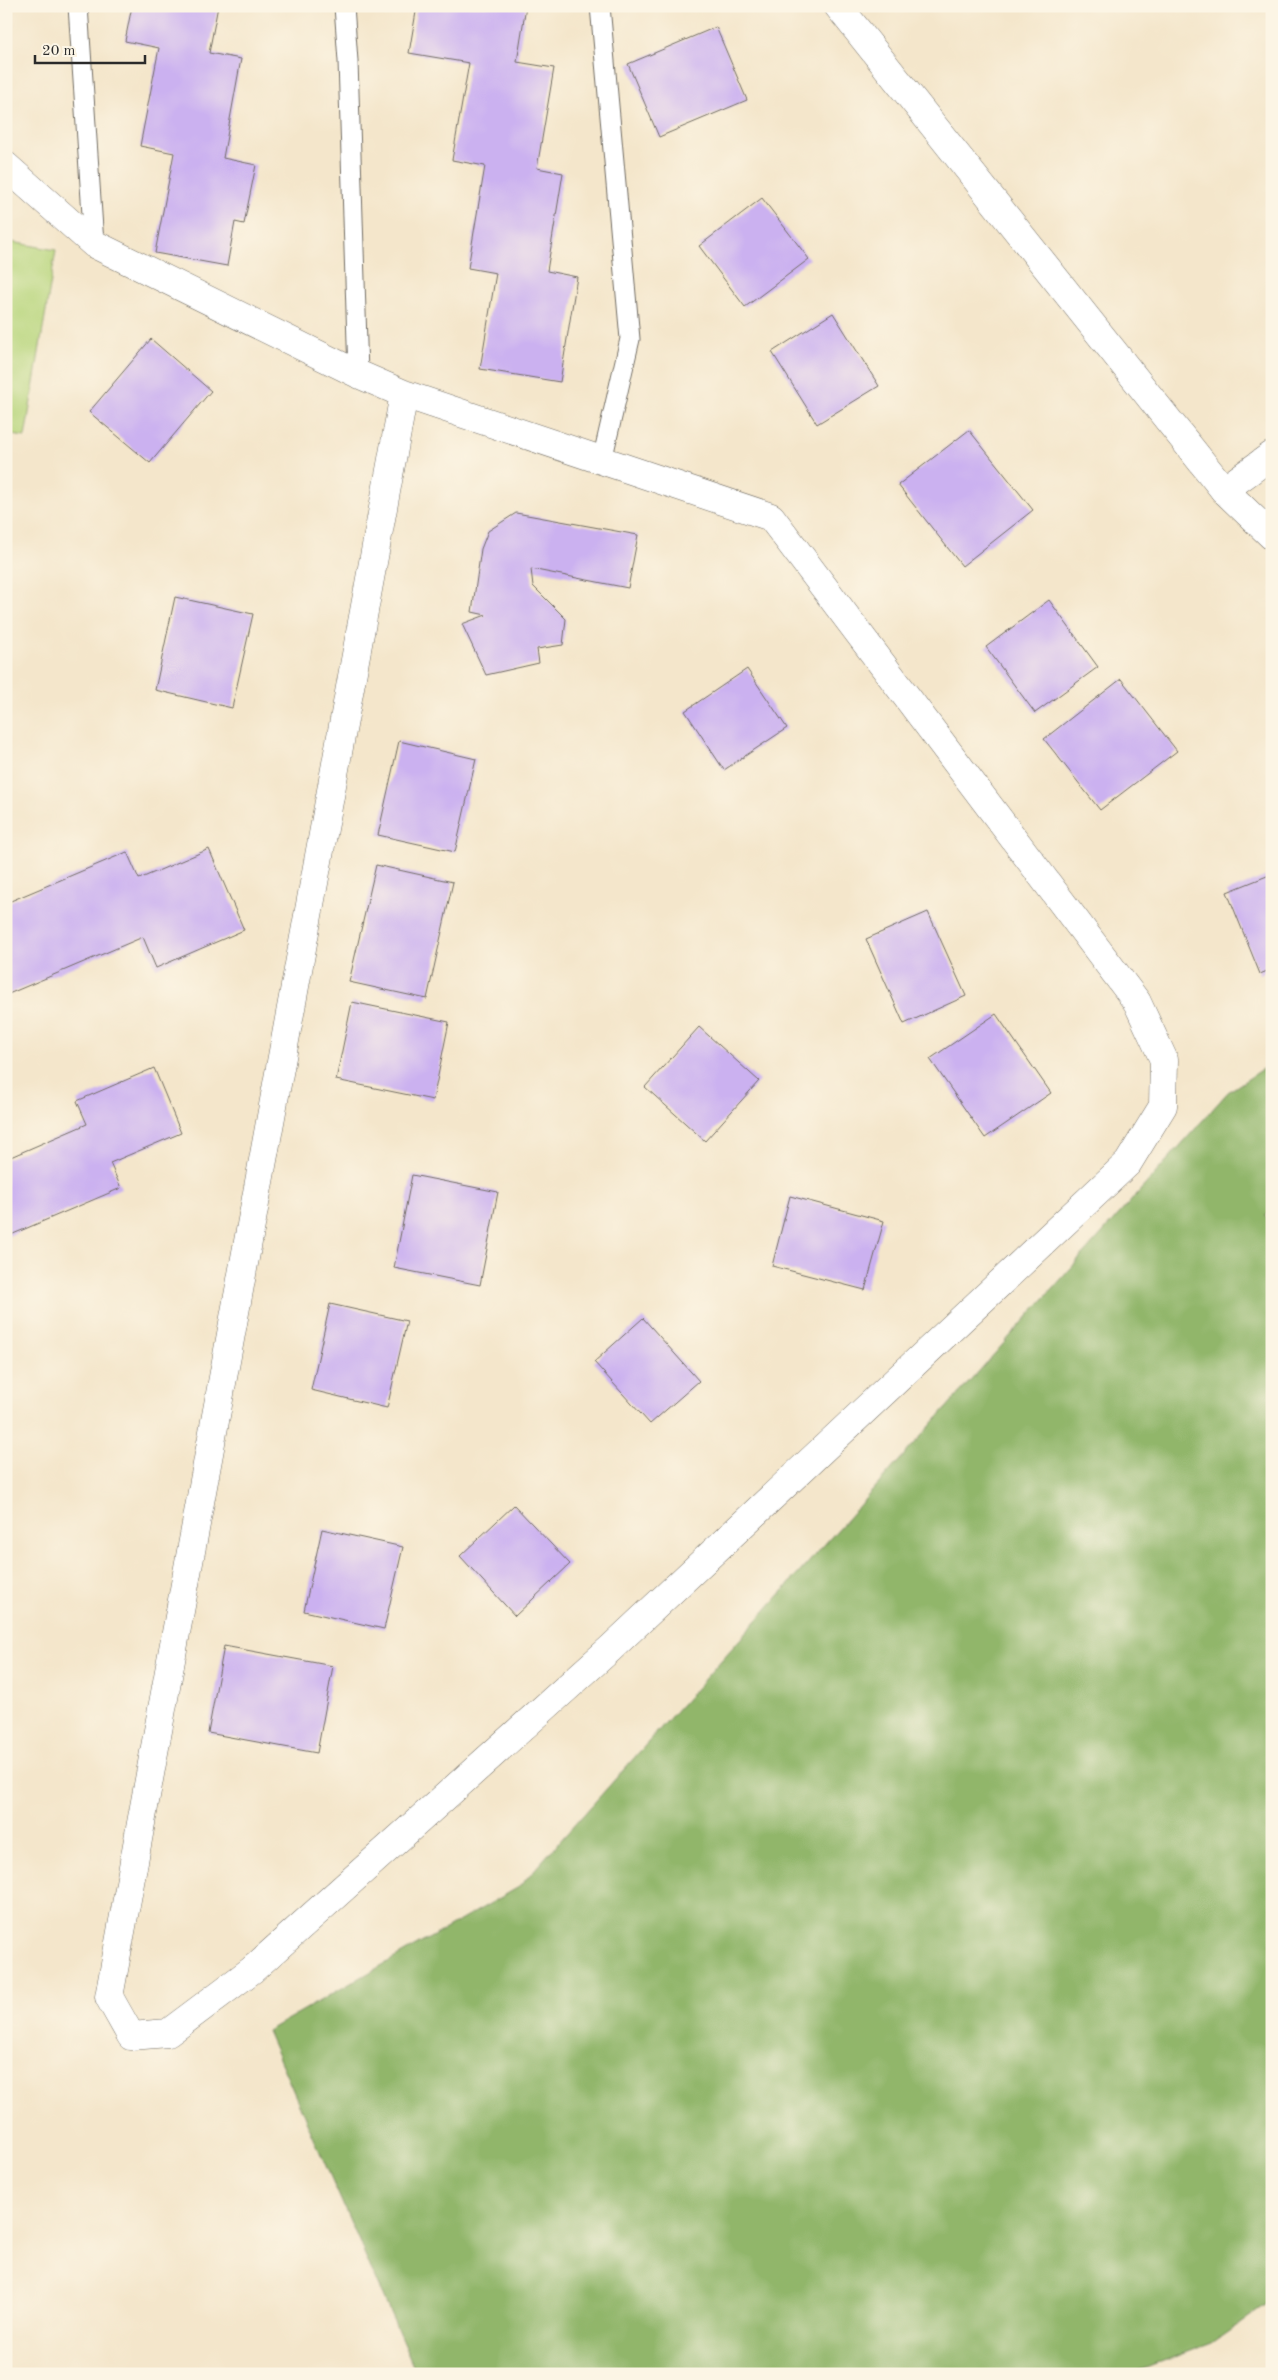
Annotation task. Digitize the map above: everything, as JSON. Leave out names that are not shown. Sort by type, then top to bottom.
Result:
[{"type":"street","points":[[838,6],[1224,490],[1272,536]]},
{"type":"street","points":[[6,166],[94,244],[358,374],[404,394],[771,517],[1137,1002],[1164,1060],[1163,1106],[1128,1163],[610,1649],[252,1970],[168,2033],[131,2036],[109,1997],[404,394]]},
{"type":"street","points":[[1224,490],[1272,455]]},
{"type":"lane","points":[[78,6],[94,244]]},
{"type":"lane","points":[[344,6],[348,62],[358,374]]},
{"type":"lane","points":[[596,458],[603,456],[630,340],[600,6]]},
{"type":"green space","points":[[6,241],[56,250],[25,437],[6,434]]},
{"type":"green space","points":[[1272,1063],[1272,1209],[1265,1216],[1272,1224],[1272,2301],[1212,2343],[1130,2374],[417,2374],[267,2031],[519,1887],[1228,1092]]},
{"type":"building","points":[[132,6],[218,6],[209,53],[241,59],[223,158],[256,165],[244,224],[235,222],[227,266],[155,253],[174,153],[140,146],[159,48],[125,41]]},
{"type":"building","points":[[417,6],[526,6],[517,62],[554,68],[537,168],[563,173],[547,271],[577,277],[560,382],[480,369],[496,273],[468,268],[485,166],[452,160],[469,63],[409,53]]},
{"type":"building","points":[[716,27],[747,100],[659,137],[628,64]]},
{"type":"building","points":[[762,198],[809,259],[745,307],[699,246]]},
{"type":"building","points":[[833,313],[879,386],[817,424],[772,352]]},
{"type":"building","points":[[151,339],[211,391],[150,463],[89,412]]},
{"type":"building","points":[[969,430],[1033,510],[962,566],[898,485]]},
{"type":"building","points":[[516,513],[638,535],[628,588],[531,569],[533,586],[566,619],[563,645],[537,649],[539,663],[486,675],[462,624],[486,615],[472,612],[481,549],[488,531]]},
{"type":"building","points":[[175,597],[253,614],[232,708],[155,690]]},
{"type":"building","points":[[1049,600],[1098,667],[1035,713],[986,647]]},
{"type":"building","points":[[747,669],[787,728],[724,770],[685,711]]},
{"type":"building","points":[[1121,679],[1177,751],[1100,810],[1044,739]]},
{"type":"building","points":[[399,741],[476,759],[455,852],[378,835]]},
{"type":"building","points":[[209,849],[244,930],[156,968],[143,937],[6,995],[6,903],[127,852],[139,879]]},
{"type":"building","points":[[376,865],[453,882],[427,999],[349,982]]},
{"type":"building","points":[[1272,874],[1272,969],[1260,974],[1227,892]]},
{"type":"building","points":[[928,912],[966,996],[904,1024],[866,939]]},
{"type":"building","points":[[352,1002],[449,1022],[433,1100],[336,1080]]},
{"type":"building","points":[[996,1014],[1051,1093],[985,1138],[930,1059]]},
{"type":"building","points":[[699,1027],[759,1081],[705,1141],[645,1087]]},
{"type":"building","points":[[154,1068],[181,1133],[110,1163],[121,1188],[6,1237],[6,1159],[87,1124],[77,1101]]},
{"type":"building","points":[[412,1175],[498,1192],[480,1285],[394,1268]]},
{"type":"building","points":[[790,1196],[884,1221],[865,1290],[772,1266]]},
{"type":"building","points":[[330,1304],[407,1321],[387,1408],[311,1390]]},
{"type":"building","points":[[643,1318],[699,1381],[650,1424],[594,1362]]},
{"type":"building","points":[[514,1505],[570,1564],[515,1616],[460,1556]]},
{"type":"building","points":[[322,1529],[403,1547],[384,1629],[304,1611]]},
{"type":"building","points":[[224,1646],[333,1666],[317,1753],[208,1733]]}]
